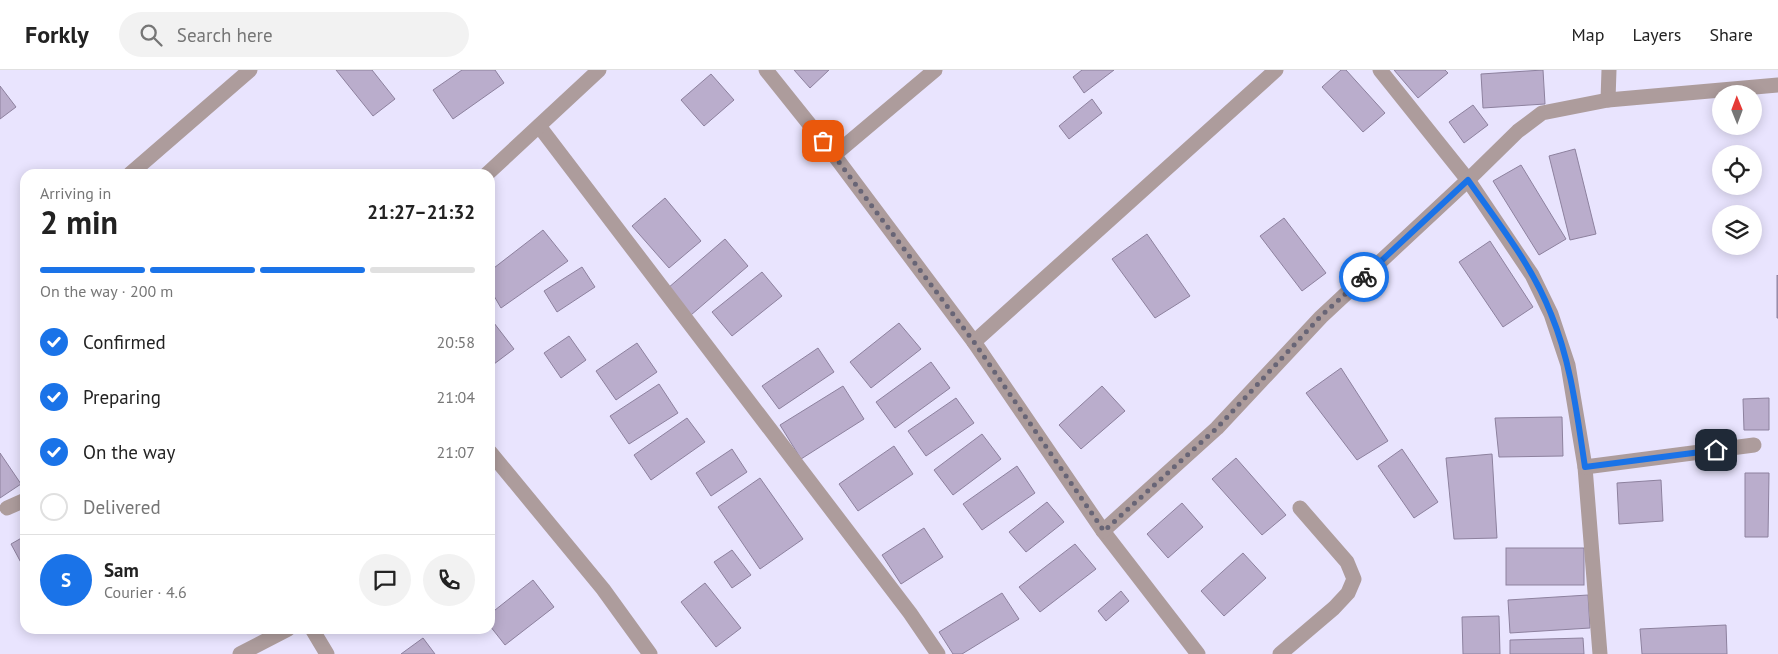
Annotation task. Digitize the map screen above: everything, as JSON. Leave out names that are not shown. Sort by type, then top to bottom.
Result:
[{"type":"street","points":[[136,169],[250,70]]},
{"type":"street","points":[[492,169],[599,70]]},
{"type":"street","points":[[766,70],[834,155],[974,342],[1104,531],[1198,654]]},
{"type":"street","points":[[834,155],[935,70]]},
{"type":"street","points":[[974,342],[1276,70]]},
{"type":"street","points":[[1380,70],[1468,180],[1532,275],[1551,314],[1568,365],[1585,467],[1600,654]]},
{"type":"street","points":[[1608,100],[1609,70]]},
{"type":"street","points":[[1104,531],[1217,428],[1321,316],[1518,131],[1542,114],[1565,107],[1608,100],[1778,85]]},
{"type":"street","points":[[539,126],[910,613],[938,654]]},
{"type":"street","points":[[1585,467],[1754,445]]},
{"type":"street","points":[[495,458],[603,589],[650,654]]},
{"type":"street","points":[[8,508],[20,502]]},
{"type":"street","points":[[1280,654],[1334,608],[1348,593],[1354,579],[1347,562],[1300,508]]},
{"type":"street","points":[[240,654],[278,634]]},
{"type":"street","points":[[315,634],[327,654]]},
{"type":"building","points":[[336,70],[372,70],[395,99],[373,116]]},
{"type":"building","points":[[462,70],[495,70],[504,83],[453,119],[433,90]]},
{"type":"building","points":[[794,70],[829,70],[810,88]]},
{"type":"building","points":[[1082,70],[1114,70],[1084,93],[1073,77]]},
{"type":"building","points":[[1341,70],[1346,70],[1385,113],[1363,132],[1322,87]]},
{"type":"building","points":[[1394,70],[1445,70],[1448,73],[1418,98]]},
{"type":"building","points":[[1543,70],[1545,104],[1483,108],[1481,74]]},
{"type":"building","points":[[711,74],[734,100],[704,126],[681,100]]},
{"type":"building","points":[[0,86],[16,107],[0,119]]},
{"type":"building","points":[[1092,99],[1102,113],[1069,139],[1059,126]]},
{"type":"building","points":[[1473,105],[1488,125],[1464,143],[1449,122]]},
{"type":"building","points":[[1575,149],[1596,234],[1570,240],[1549,156]]},
{"type":"building","points":[[1521,165],[1566,239],[1539,255],[1493,181]]},
{"type":"building","points":[[665,198],[701,241],[669,268],[632,226]]},
{"type":"building","points":[[1284,218],[1326,273],[1302,291],[1260,236]]},
{"type":"building","points":[[543,230],[568,261],[501,308],[495,298],[495,267]]},
{"type":"building","points":[[1147,234],[1190,296],[1155,318],[1112,259]]},
{"type":"building","points":[[725,239],[748,266],[691,315],[668,288]]},
{"type":"building","points":[[1490,241],[1533,307],[1503,327],[1459,262]]},
{"type":"building","points":[[582,267],[595,287],[557,312],[544,291]]},
{"type":"building","points":[[762,272],[782,296],[732,336],[712,312]]},
{"type":"building","points":[[1778,276],[1778,318],[1777,318]]},
{"type":"building","points":[[899,323],[921,349],[871,388],[850,362]]},
{"type":"building","points":[[495,324],[514,349],[495,363]]},
{"type":"building","points":[[569,336],[586,360],[561,378],[544,353]]},
{"type":"building","points":[[637,343],[657,372],[616,400],[596,371]]},
{"type":"building","points":[[818,348],[834,372],[779,409],[762,386]]},
{"type":"building","points":[[931,362],[950,388],[895,428],[876,402]]},
{"type":"building","points":[[1341,368],[1388,441],[1357,460],[1306,393]]},
{"type":"building","points":[[659,384],[678,413],[629,444],[610,416]]},
{"type":"building","points":[[843,386],[864,419],[801,459],[780,425]]},
{"type":"building","points":[[1102,386],[1125,411],[1081,449],[1059,425]]},
{"type":"building","points":[[956,398],[974,423],[926,456],[908,431]]},
{"type":"building","points":[[1769,398],[1769,430],[1744,430],[1743,399]]},
{"type":"building","points":[[1562,417],[1563,456],[1499,457],[1495,418]]},
{"type":"building","points":[[687,418],[705,442],[651,480],[634,455]]},
{"type":"building","points":[[982,434],[1001,459],[953,495],[934,470]]},
{"type":"building","points":[[894,446],[913,474],[858,511],[839,484]]},
{"type":"building","points":[[732,449],[747,472],[711,496],[696,473]]},
{"type":"building","points":[[1402,449],[1438,502],[1414,518],[1378,466]]},
{"type":"building","points":[[0,453],[20,485],[0,498]]},
{"type":"building","points":[[1492,454],[1497,538],[1454,539],[1446,458]]},
{"type":"building","points":[[1236,458],[1286,515],[1262,535],[1212,479]]},
{"type":"building","points":[[1017,466],[1035,493],[982,530],[963,504]]},
{"type":"building","points":[[1745,473],[1769,473],[1768,537],[1745,537]]},
{"type":"building","points":[[760,478],[803,539],[760,569],[718,507]]},
{"type":"building","points":[[1661,480],[1663,521],[1619,524],[1617,483]]},
{"type":"building","points":[[1047,502],[1064,522],[1026,552],[1009,532]]},
{"type":"building","points":[[1182,503],[1203,527],[1168,558],[1147,534]]},
{"type":"building","points":[[924,528],[943,557],[901,584],[882,555]]},
{"type":"building","points":[[20,539],[20,561],[11,544]]},
{"type":"building","points":[[1075,544],[1096,569],[1040,612],[1019,587]]},
{"type":"building","points":[[1506,548],[1584,548],[1584,585],[1506,585]]},
{"type":"building","points":[[732,550],[751,575],[732,588],[714,562]]},
{"type":"building","points":[[1243,553],[1266,578],[1224,616],[1201,591]]},
{"type":"building","points":[[533,580],[554,607],[505,645],[495,632],[495,610]]},
{"type":"building","points":[[705,583],[741,628],[716,647],[681,602]]},
{"type":"building","points":[[1121,591],[1129,601],[1106,621],[1098,611]]},
{"type":"building","points":[[1002,593],[1019,619],[962,654],[953,654],[939,632]]},
{"type":"building","points":[[1588,595],[1590,628],[1510,633],[1508,600]]},
{"type":"building","points":[[1499,616],[1500,654],[1463,654],[1462,617]]},
{"type":"building","points":[[1726,625],[1727,654],[1642,654],[1640,629]]},
{"type":"building","points":[[423,638],[435,654],[401,654]]},
{"type":"building","points":[[1583,638],[1584,654],[1510,654],[1510,640]]},
{"type":"way so far","points":[[823,141],[974,342],[1104,531],[1217,428],[1321,316],[1364,277]]},
{"type":"route","points":[[1364,277],[1468,180],[1532,275],[1551,314],[1568,365],[1585,467],[1716,450]]}]
